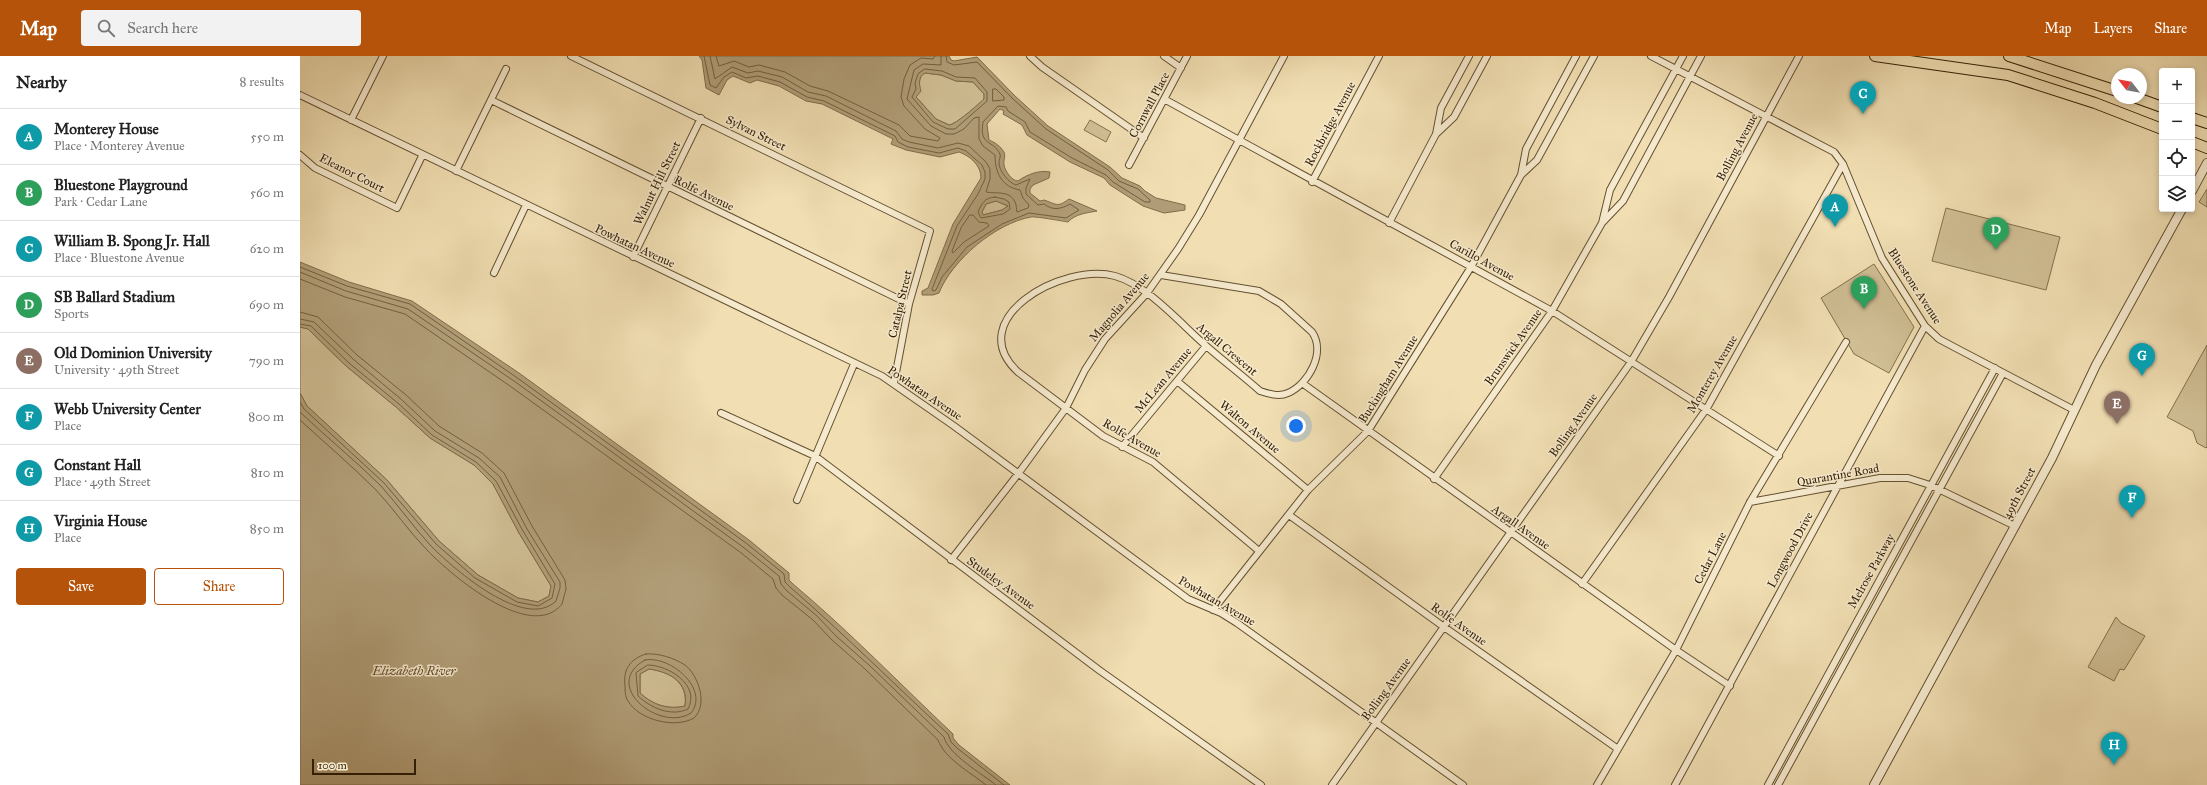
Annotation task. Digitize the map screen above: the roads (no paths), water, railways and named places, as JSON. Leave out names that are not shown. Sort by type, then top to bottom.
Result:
[{"type":"main road","points":[[1875,56],[1984,70],[2008,75],[2096,103],[2159,128]]},
{"type":"main road","points":[[2009,56],[2111,89]]},
{"type":"main road","points":[[2147,102],[2159,106]]},
{"type":"main road","points":[[2195,119],[2207,123]]},
{"type":"main road","points":[[2195,143],[2207,148]]},
{"type":"street","points":[[351,120],[383,56]]},
{"type":"street","name":"Sylvan Street","points":[[571,56],[701,118],[930,231]]},
{"type":"street","points":[[1030,56],[1042,67],[1144,138]]},
{"type":"street","points":[[1164,56],[1181,68]]},
{"type":"street","name":"Cornwall Place","points":[[1129,165],[1187,56]]},
{"type":"street","name":"Magnolia Avenue","points":[[951,560],[1018,474],[1066,408],[1085,370],[1105,339],[1147,293],[1160,275],[1199,215],[1284,56]]},
{"type":"street","name":"Rockbridge Avenue","points":[[1312,182],[1379,56]]},
{"type":"street","points":[[1389,223],[1436,134],[1441,108],[1469,56]]},
{"type":"street","points":[[1436,134],[1454,117],[1487,56]]},
{"type":"street","name":"Buckingham Avenue","points":[[1213,610],[1258,551],[1308,490],[1368,431],[1471,267],[1521,175],[1526,149],[1576,56]]},
{"type":"street","name":"Buckingham Avenue","points":[[1521,175],[1537,160],[1594,56]]},
{"type":"street","name":"Bluestone Avenue","points":[[1651,56],[1834,152],[1843,164],[1882,258],[1925,326],[1939,339],[2074,410]]},
{"type":"street","name":"Brunswick Avenue","points":[[1602,223],[1610,190],[1683,56]]},
{"type":"street","name":"Brunswick Avenue","points":[[1434,479],[1552,311],[1602,223],[1623,201],[1701,56]]},
{"type":"street","name":"Bolling Avenue","points":[[1332,785],[1631,362],[1669,297],[1799,56]]},
{"type":"street","points":[[456,171],[506,69]]},
{"type":"street","name":"Powhatan Avenue","points":[[300,95],[422,156],[456,171],[894,383],[1188,599],[1237,623],[1463,785]]},
{"type":"street","name":"Carillo Avenue","points":[[1164,99],[1312,182],[1552,311],[1631,362],[1707,408],[1779,456]]},
{"type":"street","name":"Rolfe Avenue","points":[[491,100],[666,187],[909,304]]},
{"type":"street","name":"Walnut Hill Street","points":[[633,257],[701,118]]},
{"type":"street","name":"Eleanor Court","points":[[300,155],[315,168],[397,208],[422,156]]},
{"type":"street","points":[[2195,185],[2207,163]]},
{"type":"street","name":"Monterey Avenue","points":[[1582,584],[1707,408],[1843,164]]},
{"type":"street","points":[[494,273],[526,205]]},
{"type":"street","name":"49th Street","points":[[1874,785],[2052,458],[2074,410],[2180,212]]},
{"type":"street","name":"Catalpa Street","points":[[894,383],[909,304],[930,231]]},
{"type":"street","name":"Argall Crescent","points":[[1066,408],[1018,372],[1006,358],[1001,345],[1001,338],[1010,314],[1030,295],[1043,287],[1075,275],[1100,274],[1116,276],[1132,283],[1147,293],[1206,346],[1260,390],[1271,394],[1288,393],[1302,383]]},
{"type":"street","points":[[1160,275],[1260,291],[1281,304],[1312,332],[1318,344],[1314,365],[1302,383]]},
{"type":"street","name":"Longwood Drive","points":[[1676,785],[1925,326]]},
{"type":"street","name":"Cedar Lane","points":[[1596,785],[1676,650],[1750,502],[1779,456],[1846,342]]},
{"type":"street","name":"McLean Avenue","points":[[1122,447],[1206,346]]},
{"type":"street","points":[[797,500],[854,364]]},
{"type":"street","name":"Melrose Parkway","points":[[1768,785],[1995,368]]},
{"type":"street","name":"Melrose Parkway","points":[[1778,785],[2003,373]]},
{"type":"street","name":"Walton Avenue","points":[[1177,381],[1308,490]]},
{"type":"street","name":"Argall Avenue","points":[[1302,383],[1582,584],[1730,686]]},
{"type":"street","name":"Rolfe Avenue","points":[[1066,408],[1103,436],[1122,447],[1137,452],[1153,462],[1258,551]]},
{"type":"street","name":"Studeley Avenue","points":[[721,413],[815,456],[951,560],[1099,670],[1260,785]]},
{"type":"street","name":"Quarantine Road","points":[[1750,502],[1880,478],[1908,478],[1939,489],[2015,526]]},
{"type":"street","name":"Rolfe Avenue","points":[[1288,515],[1618,749]]},
{"type":"water","points":[[699,56],[949,56],[951,60],[954,61],[977,57],[1015,96],[1048,126],[1110,167],[1122,178],[1140,186],[1156,198],[1185,205],[1185,210],[1164,213],[1143,206],[1110,185],[1104,178],[1070,162],[1027,135],[1022,125],[1003,114],[1004,111],[1000,109],[987,124],[989,140],[998,145],[1004,152],[1005,167],[1011,178],[1018,181],[1034,173],[1050,172],[1049,178],[1033,185],[1030,189],[1030,193],[1040,201],[1044,200],[1054,204],[1062,204],[1069,199],[1097,211],[1077,216],[1068,222],[1031,217],[1004,227],[990,235],[965,256],[954,268],[939,293],[933,295],[922,295],[922,291],[928,288],[953,224],[981,178],[981,173],[977,165],[967,156],[959,152],[940,157],[906,150],[891,144],[893,139],[822,104],[806,101],[779,86],[757,80],[750,83],[733,76],[727,80],[719,95],[706,88],[702,60]],"holes":[[[925,73],[941,75],[956,81],[973,82],[984,94],[984,99],[961,118],[949,125],[936,119],[916,97],[921,91],[920,79]],[[996,201],[1008,206],[1002,210],[983,215],[982,212],[986,204]]]},
{"type":"water","name":"Elizabeth River","points":[[300,262],[349,282],[412,301],[519,373],[749,540],[789,573],[789,580],[834,620],[953,734],[953,738],[959,745],[1010,785],[300,785],[300,393],[307,406],[387,480],[439,541],[478,575],[518,598],[538,602],[549,596],[551,586],[519,533],[493,484],[474,465],[430,438],[396,407],[346,366],[308,329],[300,327]],"holes":[[[649,669],[657,670],[671,676],[681,685],[684,691],[685,706],[661,706],[650,701],[640,693],[640,674]]]},
{"type":"place","name":"William B. Spong Jr. Hall","points":[[1863,114]]},
{"type":"place","name":"Monterey House","points":[[1835,227]]},
{"type":"place","name":"SB Ballard Stadium","points":[[1996,250]]},
{"type":"place","name":"Bluestone Playground","points":[[1864,309]]},
{"type":"place","name":"Constant Hall","points":[[2142,376]]},
{"type":"place","name":"Old Dominion University","points":[[2117,424]]},
{"type":"place","name":"Webb University Center","points":[[2132,518]]},
{"type":"place","name":"Virginia House","points":[[2114,765]]}]
